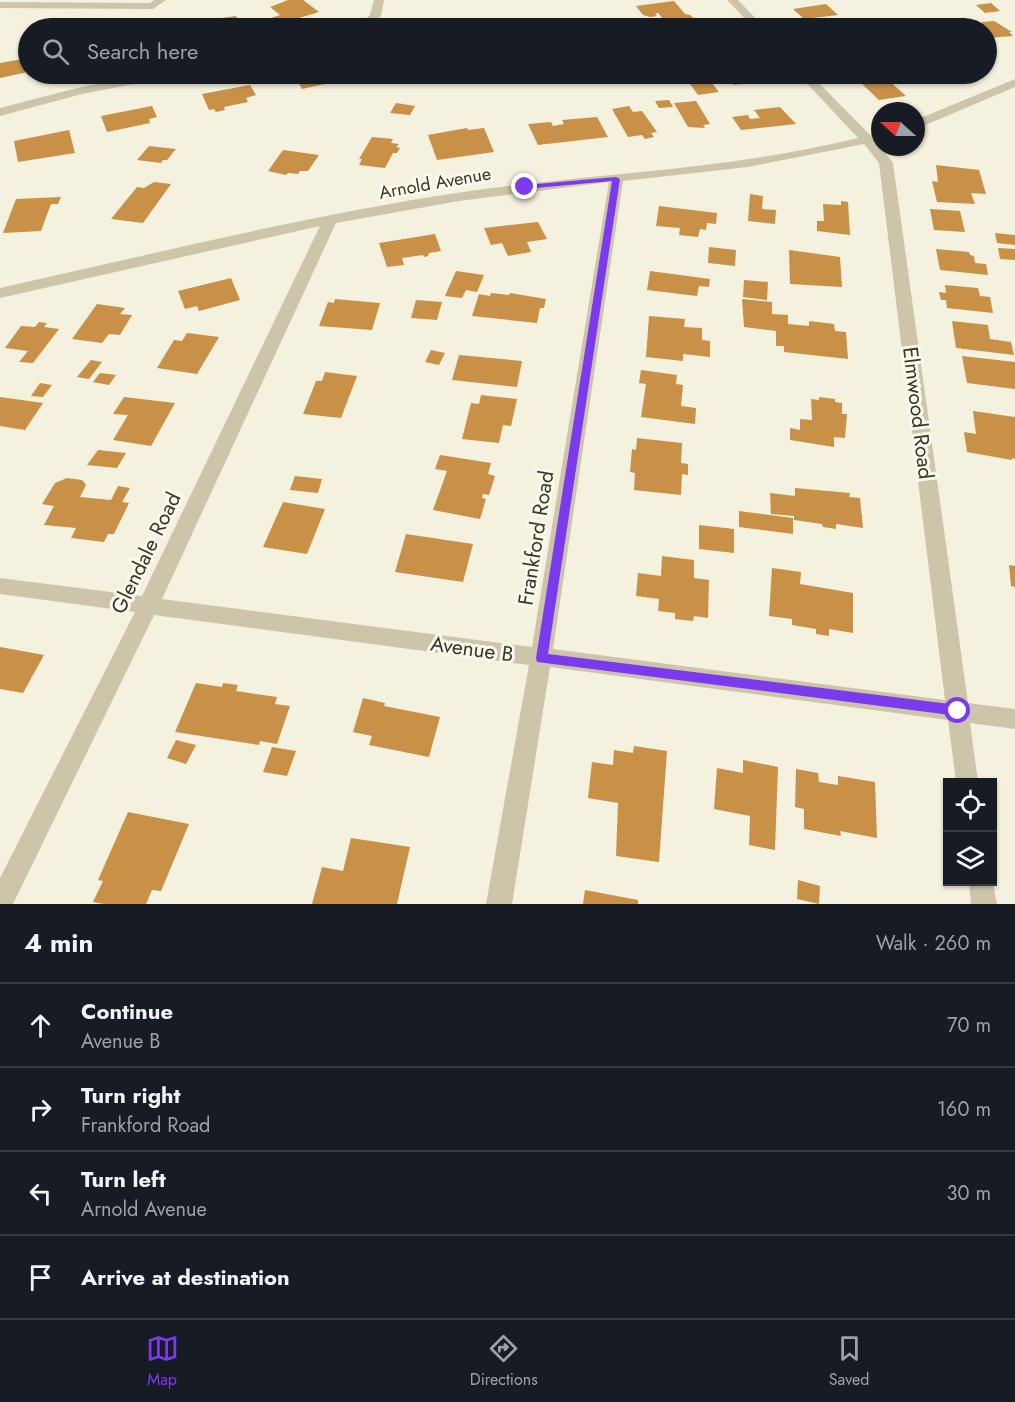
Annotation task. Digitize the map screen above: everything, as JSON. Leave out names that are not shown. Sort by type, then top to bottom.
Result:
[{"type":"street","points":[[0,5],[153,6],[161,0]]},
{"type":"street","points":[[372,18],[379,0]]},
{"type":"street","points":[[732,0],[750,18]]},
{"type":"street","points":[[925,121],[1015,83]]},
{"type":"street","points":[[0,112],[116,84]]},
{"type":"street","name":"Elmwood Road","points":[[815,84],[871,135]]},
{"type":"street","name":"Arnold Avenue","points":[[0,293],[330,221],[525,187],[751,163],[871,139]]},
{"type":"street","name":"Elmwood Road","points":[[883,156],[886,163],[966,778]]},
{"type":"street","name":"Frankford Road","points":[[499,904],[541,658],[616,179]]},
{"type":"street","name":"Glendale Road","points":[[0,904],[148,606],[330,221]]},
{"type":"street","name":"Avenue B","points":[[0,586],[1015,719]]},
{"type":"street","points":[[982,886],[984,904]]},
{"type":"building","points":[[288,0],[303,0],[319,12],[299,18],[271,18],[280,15],[270,7]]},
{"type":"building","points":[[674,1],[685,14],[693,18],[662,18],[658,13],[655,14],[657,16],[650,17],[643,15],[636,6]]},
{"type":"building","points":[[991,3],[1000,11],[985,13],[976,5]]},
{"type":"building","points":[[826,4],[838,15],[803,18],[793,9]]},
{"type":"building","points":[[997,23],[1012,32],[1009,32],[1013,36],[997,37]]},
{"type":"building","points":[[18,60],[18,74],[0,78],[0,63]]},
{"type":"building","points":[[299,84],[325,84],[302,89]]},
{"type":"building","points":[[690,84],[713,84],[719,92],[698,95]]},
{"type":"building","points":[[862,84],[893,84],[906,96],[879,100]]},
{"type":"building","points":[[250,85],[256,95],[246,98],[248,102],[224,107],[225,110],[216,112],[214,109],[209,110],[202,94]]},
{"type":"building","points":[[669,100],[673,107],[659,108],[655,101]]},
{"type":"building","points":[[696,101],[710,124],[703,125],[705,128],[688,127],[674,103]]},
{"type":"building","points":[[396,103],[415,106],[410,115],[390,113]]},
{"type":"building","points":[[152,106],[157,117],[149,119],[150,123],[107,132],[101,116]]},
{"type":"building","points":[[629,106],[633,112],[642,111],[657,132],[651,133],[654,137],[645,139],[642,135],[628,137],[612,109]]},
{"type":"building","points":[[780,107],[796,124],[741,130],[732,117],[748,115],[750,119],[760,118],[754,110]]},
{"type":"building","points":[[597,117],[608,137],[538,145],[528,124],[551,122],[553,126],[564,124],[562,120]]},
{"type":"building","points":[[467,128],[468,130],[484,128],[494,152],[437,160],[428,135]]},
{"type":"building","points":[[69,130],[75,153],[18,162],[14,141]]},
{"type":"building","points":[[372,137],[393,139],[391,143],[399,144],[396,147],[400,148],[397,153],[393,153],[385,168],[359,165],[362,159],[359,159]]},
{"type":"building","points":[[149,146],[176,149],[167,160],[161,163],[137,160]]},
{"type":"building","points":[[283,150],[319,155],[308,171],[286,175],[268,171]]},
{"type":"building","points":[[936,165],[979,170],[986,194],[971,193],[975,204],[937,202],[932,181],[938,182]]},
{"type":"building","points":[[154,182],[171,184],[143,223],[111,219],[137,187],[144,188]]},
{"type":"building","points":[[750,194],[763,196],[762,209],[776,210],[775,224],[748,221]]},
{"type":"building","points":[[61,197],[58,204],[51,204],[41,231],[3,233],[16,199]]},
{"type":"building","points":[[841,201],[848,202],[850,235],[817,231],[817,221],[824,221],[823,204],[841,205]]},
{"type":"building","points":[[659,206],[717,213],[716,224],[707,223],[706,230],[700,229],[698,237],[679,235],[680,228],[656,226]]},
{"type":"building","points":[[930,209],[960,211],[965,232],[934,230]]},
{"type":"building","points":[[538,222],[547,239],[527,242],[531,252],[508,256],[502,243],[491,245],[484,228]]},
{"type":"building","points":[[995,233],[1015,235],[1015,245],[997,243]]},
{"type":"building","points":[[435,234],[441,251],[429,253],[424,257],[423,255],[402,258],[404,265],[387,267],[379,243]]},
{"type":"building","points":[[709,247],[736,250],[735,266],[708,263]]},
{"type":"building","points":[[998,248],[1015,249],[1015,260],[1000,259]]},
{"type":"building","points":[[936,249],[969,252],[974,256],[975,263],[986,264],[988,275],[940,270]]},
{"type":"building","points":[[789,250],[840,257],[842,287],[790,284]]},
{"type":"building","points":[[456,271],[484,275],[477,292],[466,290],[462,298],[445,296]]},
{"type":"building","points":[[650,271],[710,279],[709,287],[699,286],[697,296],[647,290]]},
{"type":"building","points":[[231,278],[240,300],[199,311],[197,306],[185,309],[178,291]]},
{"type":"building","points":[[744,280],[768,282],[767,300],[743,297]]},
{"type":"building","points":[[945,285],[978,288],[980,296],[990,297],[993,313],[947,308],[946,300],[941,300],[939,292],[946,293]]},
{"type":"building","points":[[491,293],[509,295],[510,293],[546,299],[544,308],[540,308],[537,323],[472,316],[479,294],[490,296]]},
{"type":"building","points":[[335,299],[380,303],[372,330],[319,326],[328,302],[334,303]]},
{"type":"building","points":[[742,299],[772,302],[772,314],[788,315],[788,324],[809,326],[809,321],[834,324],[835,331],[846,332],[848,359],[784,352],[784,346],[776,346],[776,331],[744,327]]},
{"type":"building","points":[[416,300],[442,302],[437,320],[411,318]]},
{"type":"building","points":[[97,304],[125,308],[120,314],[132,315],[120,335],[109,334],[102,343],[72,339]]},
{"type":"building","points":[[649,316],[685,319],[684,327],[702,328],[702,340],[710,341],[710,357],[683,354],[683,361],[646,357]]},
{"type":"building","points":[[952,321],[988,325],[990,339],[1011,342],[1014,355],[956,348]]},
{"type":"building","points":[[39,322],[47,323],[44,327],[59,329],[33,363],[19,362],[28,351],[5,348],[21,326],[35,327]]},
{"type":"building","points":[[187,333],[219,337],[197,374],[157,368],[174,340],[182,341]]},
{"type":"building","points":[[431,350],[445,353],[439,365],[425,362]]},
{"type":"building","points":[[459,355],[522,361],[517,387],[452,380]]},
{"type":"building","points":[[962,356],[1015,362],[1015,389],[967,383]]},
{"type":"building","points":[[91,360],[102,362],[89,379],[77,377]]},
{"type":"building","points":[[641,370],[677,375],[676,384],[683,385],[681,406],[696,408],[695,424],[641,417],[646,384],[639,383]]},
{"type":"building","points":[[325,372],[357,376],[341,418],[303,414],[316,381],[322,381]]},
{"type":"building","points":[[100,373],[116,375],[109,385],[93,382]]},
{"type":"building","points":[[40,383],[52,385],[43,397],[31,396]]},
{"type":"building","points":[[481,395],[517,399],[511,426],[503,425],[499,443],[462,439],[471,403],[479,404]]},
{"type":"building","points":[[0,397],[43,403],[25,430],[0,426]]},
{"type":"building","points":[[124,397],[175,403],[151,446],[113,440],[128,415],[113,414]]},
{"type":"building","points":[[819,397],[835,399],[835,402],[842,403],[842,414],[847,414],[845,438],[834,437],[834,447],[790,440],[790,428],[800,430],[800,419],[812,420],[811,399],[819,400]]},
{"type":"building","points":[[973,411],[1015,417],[1015,459],[967,452],[964,432],[976,434]]},
{"type":"building","points":[[637,438],[682,443],[681,463],[688,464],[688,475],[682,474],[681,495],[634,490],[635,473],[630,472],[632,449],[636,450]]},
{"type":"building","points":[[98,450],[126,453],[117,468],[87,465]]},
{"type":"building","points":[[440,455],[491,463],[488,474],[495,476],[489,495],[483,494],[482,498],[486,499],[480,519],[433,510],[447,471],[435,469]]},
{"type":"building","points":[[295,476],[322,479],[318,493],[290,490]]},
{"type":"building","points":[[67,478],[82,480],[86,485],[80,497],[111,500],[118,486],[130,488],[122,502],[129,503],[114,534],[108,534],[104,542],[71,538],[76,528],[44,525],[54,506],[42,504],[55,483]]},
{"type":"building","points":[[795,488],[850,493],[849,497],[860,498],[863,528],[836,524],[836,529],[823,527],[822,524],[794,520],[794,516],[771,514],[770,493],[795,496]]},
{"type":"building","points":[[283,502],[325,509],[307,554],[263,547]]},
{"type":"building","points":[[739,511],[793,518],[793,534],[739,527]]},
{"type":"building","points":[[699,525],[734,529],[734,553],[699,549]]},
{"type":"building","points":[[406,534],[473,544],[463,582],[395,572]]},
{"type":"building","points":[[662,556],[694,560],[694,578],[709,580],[708,618],[694,616],[693,621],[675,619],[675,613],[658,611],[659,599],[636,596],[638,573],[661,576]]},
{"type":"building","points":[[1009,565],[1015,566],[1015,587],[1011,586]]},
{"type":"building","points":[[772,568],[801,572],[800,584],[853,593],[853,633],[829,629],[829,636],[816,634],[816,629],[792,625],[792,619],[769,616]]},
{"type":"building","points":[[0,647],[44,655],[23,693],[0,689]]},
{"type":"building","points":[[196,683],[222,687],[223,683],[238,685],[236,691],[277,697],[275,704],[290,706],[277,744],[260,741],[259,745],[175,732]]},
{"type":"building","points":[[363,698],[385,703],[384,706],[440,717],[429,757],[369,745],[372,736],[353,732]]},
{"type":"building","points":[[176,740],[196,745],[186,764],[167,758]]},
{"type":"building","points":[[634,746],[667,751],[659,862],[616,856],[618,803],[588,798],[592,762],[613,765],[614,750],[633,753]]},
{"type":"building","points":[[272,747],[296,751],[287,776],[263,772]]},
{"type":"building","points":[[743,760],[778,767],[775,850],[749,845],[750,816],[714,809],[717,768],[743,773]]},
{"type":"building","points":[[796,769],[818,773],[819,782],[838,785],[838,776],[875,782],[877,838],[840,831],[841,836],[804,829],[804,809],[795,807]]},
{"type":"building","points":[[128,812],[189,824],[161,891],[152,890],[146,904],[93,902],[103,881],[98,880]]},
{"type":"building","points":[[351,838],[410,847],[397,904],[312,904],[322,867],[343,871]]},
{"type":"building","points":[[798,880],[820,886],[819,904],[797,899]]},
{"type":"building","points":[[585,890],[638,900],[638,904],[583,904]]},
{"type":"route","points":[[525,187],[616,179],[541,658],[958,711]]}]
